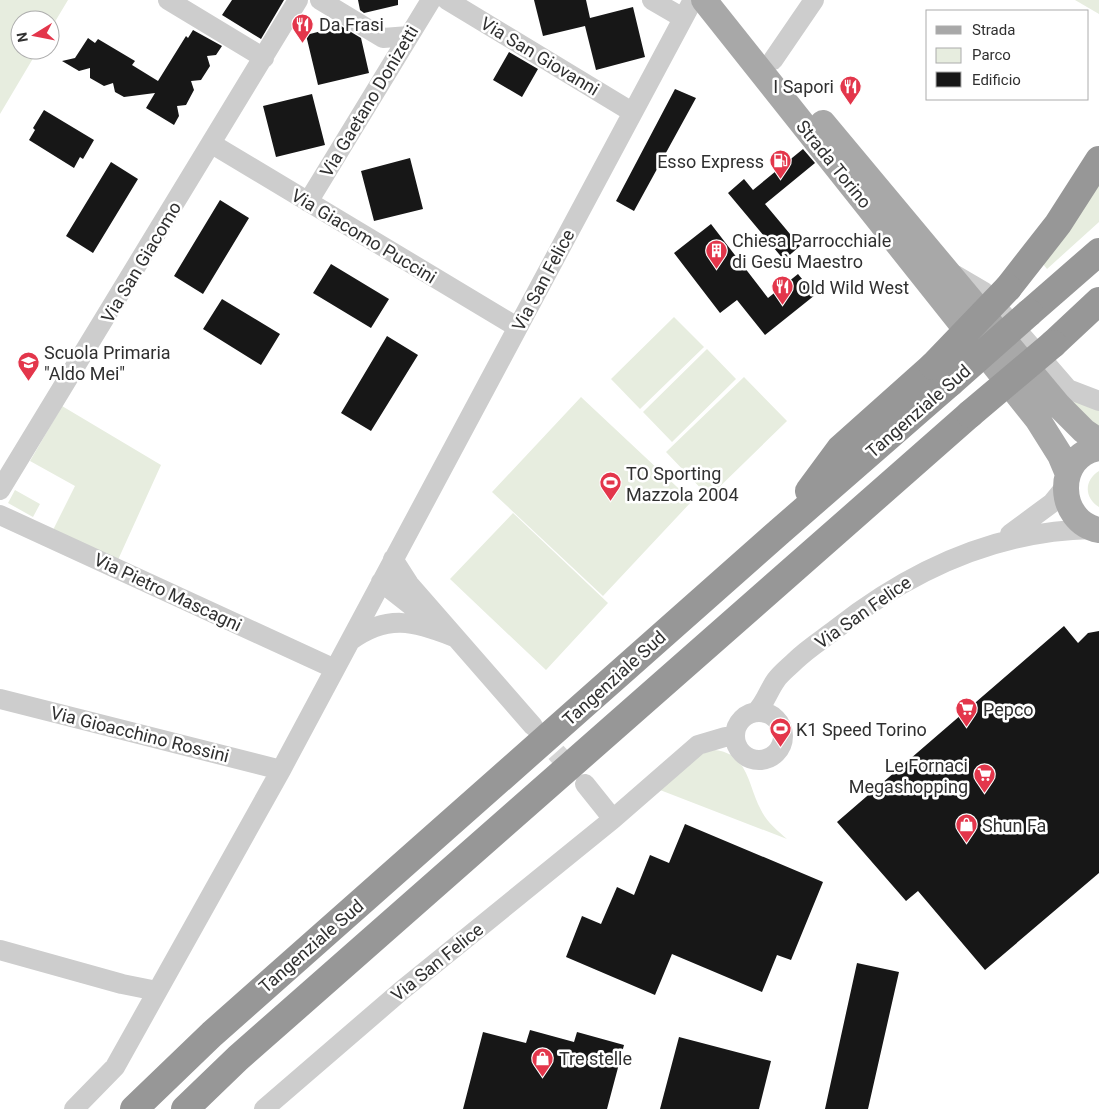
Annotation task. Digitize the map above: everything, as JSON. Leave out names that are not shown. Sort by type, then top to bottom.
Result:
[{"type":"highway","points":[[941,375],[1058,224],[1099,160]]},
{"type":"highway","name":"Tangenziale Sud","points":[[134,1109],[212,1034],[779,532],[941,375],[1029,313],[1099,252]]},
{"type":"highway","name":"Tangenziale Sud","points":[[185,1109],[238,1058],[970,414],[1053,344],[1099,301]]},
{"type":"main road","name":"Strada Torino","points":[[704,0],[1038,420],[1060,455],[1066,481],[1066,500],[1072,512],[1081,522],[1096,529]]},
{"type":"main road","name":"Strada Torino","points":[[728,0],[852,159],[1059,406],[1084,431],[1099,441]]},
{"type":"main road","points":[[1066,481],[1074,463],[1084,454],[1099,448]]},
{"type":"street","points":[[168,0],[264,58]]},
{"type":"street","name":"Via San Giacomo","points":[[0,490],[298,0]]},
{"type":"street","points":[[320,0],[383,38],[409,36]]},
{"type":"street","name":"Via Gaetano Donizetti","points":[[308,202],[431,0]]},
{"type":"street","name":"Via San Giovanni","points":[[447,0],[632,112]]},
{"type":"street","points":[[652,0],[683,18]]},
{"type":"street","name":"Via San Felice","points":[[74,1109],[115,1067],[281,770],[693,0]]},
{"type":"street","points":[[773,60],[814,0]]},
{"type":"street","name":"Via Giacomo Puccini","points":[[212,144],[517,327]]},
{"type":"street","points":[[946,270],[984,292],[1068,389],[1099,401]]},
{"type":"street","name":"Via San Felice","points":[[1000,541],[1052,503],[1066,481]]},
{"type":"street","name":"Via Pietro Mascagni","points":[[0,515],[335,669]]},
{"type":"street","name":"Via San Felice","points":[[264,1109],[401,991],[613,819],[698,746],[734,737],[740,720],[756,712],[764,704],[776,680],[863,608],[912,576],[1000,541],[1039,532],[1096,529]]},
{"type":"street","points":[[393,559],[409,584],[533,726]]},
{"type":"street","points":[[381,582],[429,620],[455,637]]},
{"type":"street","points":[[350,641],[363,631],[396,622],[416,624],[455,637]]},
{"type":"street","points":[[734,737],[737,747],[752,760],[769,759],[780,748],[783,735],[779,711],[781,690],[787,670]]},
{"type":"street","name":"Via Gioacchino Rossini","points":[[0,699],[281,770]]},
{"type":"street","points":[[756,712],[771,715],[782,727]]},
{"type":"street","points":[[585,784],[613,819]]},
{"type":"street","points":[[0,950],[122,984],[157,991]]},
{"type":"green space","points":[[0,0],[68,0],[60,13],[60,10],[10,10],[10,60],[32,60],[0,114]]},
{"type":"green space","points":[[1075,0],[1099,0],[1099,14]]},
{"type":"green space","points":[[1099,182],[1099,222],[1047,269],[1043,264]]},
{"type":"green space","points":[[674,317],[704,347],[640,409],[611,379]]},
{"type":"green space","points":[[707,349],[736,379],[672,442],[643,412]]},
{"type":"green space","points":[[744,377],[787,421],[709,497],[666,452]]},
{"type":"green space","points":[[581,397],[692,501],[603,596],[492,492]]},
{"type":"green space","points":[[1069,399],[1099,405],[1099,426],[1096,425]]},
{"type":"green space","points":[[62,406],[161,465],[117,562],[52,532],[75,486],[30,461]]},
{"type":"green space","points":[[1099,471],[1099,507],[1088,494],[1088,484]]},
{"type":"green space","points":[[15,490],[40,504],[33,517],[8,503]]},
{"type":"green space","points":[[513,513],[608,603],[546,670],[450,579]]},
{"type":"green space","points":[[714,750],[726,752],[741,764],[763,814],[787,839],[660,790],[701,754]]},
{"type":"building","points":[[232,0],[284,0],[261,39],[222,15]]},
{"type":"building","points":[[358,0],[398,0],[398,5],[364,13],[360,10]]},
{"type":"building","points":[[534,0],[586,0],[590,18],[633,7],[645,57],[596,70],[585,26],[543,36]]},
{"type":"building","points":[[341,26],[361,38],[369,73],[318,85],[306,35]]},
{"type":"building","points":[[193,30],[222,46],[216,55],[207,56],[210,66],[201,80],[191,81],[194,90],[186,105],[177,106],[179,116],[174,125],[146,108],[155,93],[124,97],[115,92],[113,83],[104,86],[90,78],[90,68],[79,71],[62,61],[75,58],[88,38],[95,43],[98,39],[135,61],[132,65],[158,81],[186,36],[188,38]]},
{"type":"building","points":[[509,52],[538,69],[522,97],[493,80]]},
{"type":"building","points":[[675,89],[696,98],[634,211],[616,201]]},
{"type":"building","points":[[312,94],[325,145],[276,157],[263,106]]},
{"type":"building","points":[[44,110],[94,140],[83,159],[80,157],[74,168],[29,140],[35,130],[33,128]]},
{"type":"building","points":[[803,149],[815,163],[765,204],[800,246],[784,260],[728,193],[744,179],[753,190]]},
{"type":"building","points":[[410,158],[423,209],[374,221],[361,171]]},
{"type":"building","points":[[111,162],[138,179],[93,253],[66,236]]},
{"type":"building","points":[[220,200],[249,218],[203,294],[174,276]]},
{"type":"building","name":"Chiesa Parrocchiale di Gesù Maestro","points":[[711,224],[768,298],[798,274],[815,295],[765,335],[737,300],[720,313],[674,253]]},
{"type":"building","points":[[331,264],[389,299],[371,328],[313,293]]},
{"type":"building","points":[[222,299],[280,334],[261,365],[203,329]]},
{"type":"building","points":[[387,336],[418,355],[371,431],[341,413]]},
{"type":"building","name":"Le Fornaci Megashopping","points":[[1064,626],[1078,643],[1088,633],[1099,631],[1099,873],[985,970],[918,891],[906,901],[837,822]]},
{"type":"building","points":[[685,824],[823,882],[791,960],[777,955],[762,992],[672,954],[655,995],[566,957],[582,916],[601,924],[617,887],[634,895],[650,855],[669,863]]},
{"type":"building","points":[[857,963],[899,972],[868,1109],[825,1109]]},
{"type":"building","name":"Tre stelle","points":[[530,1030],[574,1042],[577,1032],[624,1045],[607,1109],[463,1109],[483,1032],[526,1043]]},
{"type":"building","points":[[679,1037],[771,1061],[759,1109],[660,1109]]},
{"type":"tunnel","points":[[536,730],[578,777]]},
{"type":"place","name":"Da Frasi","points":[[303,43]]},
{"type":"place","name":"I Sapori","points":[[850,105]]},
{"type":"place","name":"Esso Express","points":[[780,180]]},
{"type":"place","name":"Chiesa Parrocchiale di Gesù Maestro","points":[[716,269]]},
{"type":"place","name":"Old Wild West","points":[[782,306]]},
{"type":"place","name":"Scuola Primaria \"Aldo Mei\"","points":[[28,381]]},
{"type":"place","name":"TO Sporting Mazzola 2004","points":[[610,502]]},
{"type":"place","name":"Pepco","points":[[967,728]]},
{"type":"place","name":"K1 Speed Torino","points":[[780,748]]},
{"type":"place","name":"Le Fornaci Megashopping","points":[[984,794]]},
{"type":"place","name":"Shun Fa","points":[[966,844]]},
{"type":"place","name":"Tre stelle","points":[[543,1077]]}]
